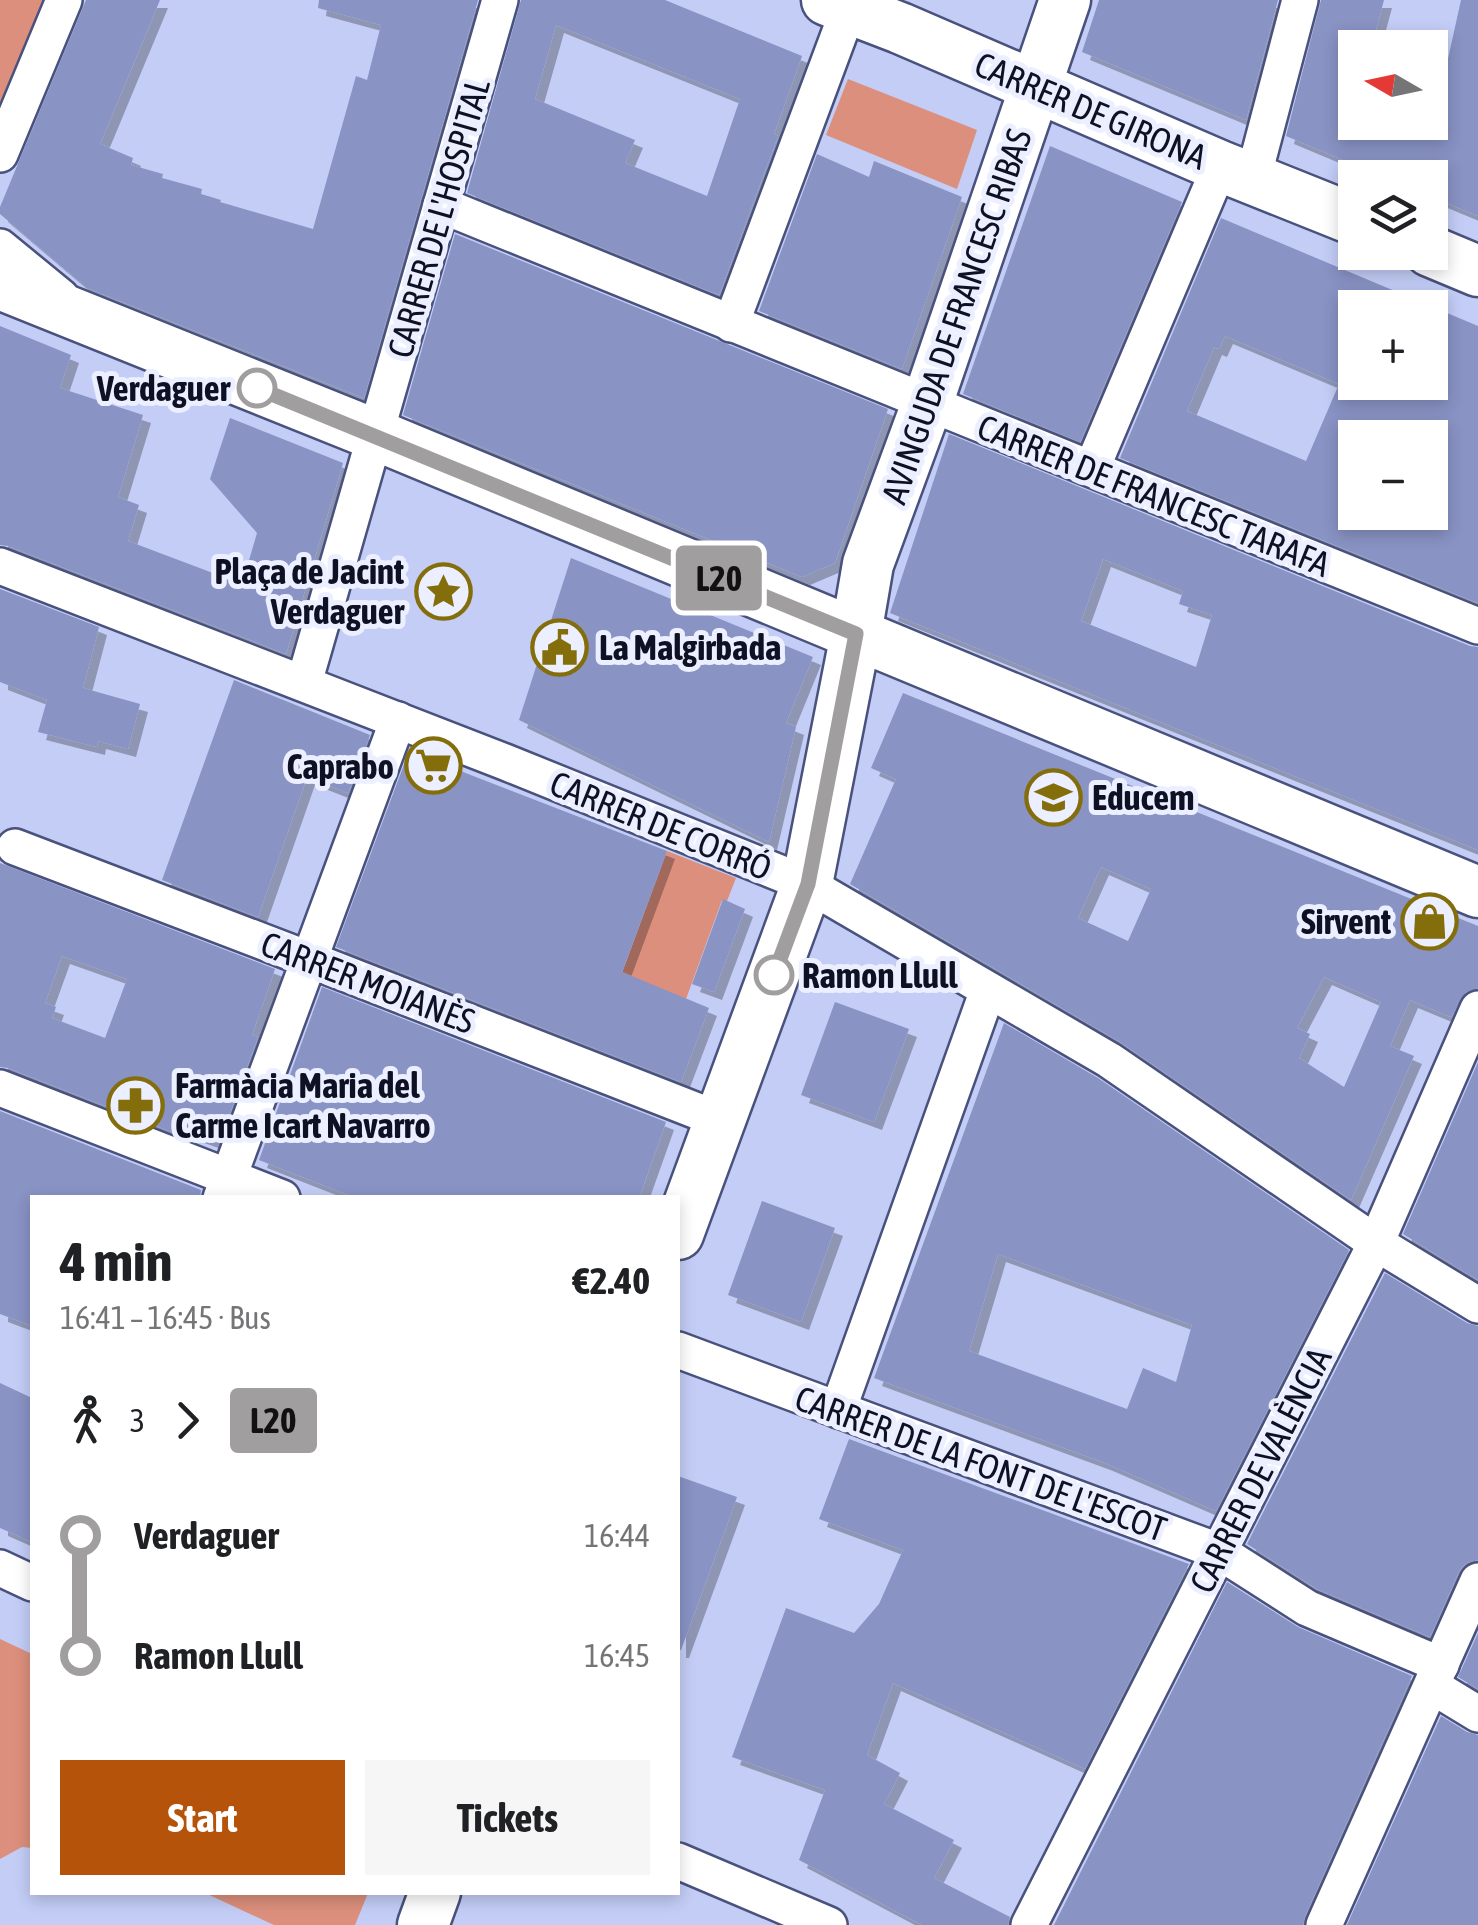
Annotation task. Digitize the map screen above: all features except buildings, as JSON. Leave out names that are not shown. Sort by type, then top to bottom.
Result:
[{"type":"street","points":[[0,154],[64,0]]},
{"type":"street","name":"CARRER DE L'HOSPITAL","points":[[304,683],[500,0]]},
{"type":"street","name":"AVINGUDA DE FRANCESC RIBAS","points":[[680,1229],[808,884],[868,564],[1065,0]]},
{"type":"street","points":[[1092,468],[1237,172],[1300,0]]},
{"type":"street","points":[[731,324],[843,3]]},
{"type":"street","name":"CARRER DE GIRONA","points":[[843,3],[1338,213]]},
{"type":"street","name":"CARRER DE FRANCESC TARAFA","points":[[441,205],[1478,626]]},
{"type":"street","points":[[0,247],[89,320]]},
{"type":"street","points":[[1448,258],[1478,271]]},
{"type":"street","points":[[0,284],[376,435],[1478,892]]},
{"type":"street","name":"CARRER DE CORRÓ","points":[[0,566],[808,884],[1109,1060],[1376,1243],[1478,1306]]},
{"type":"street","points":[[225,1187],[398,720]]},
{"type":"street","name":"CARRER MOIANÈS","points":[[15,847],[720,1120]]},
{"type":"street","points":[[838,1410],[988,990]]},
{"type":"street","name":"CARRER DE VALÈNCIA","points":[[1029,1925],[1376,1243],[1478,1008]]},
{"type":"street","points":[[0,1088],[225,1187],[266,1195]]},
{"type":"street","name":"CARRER DE LA FONT DE L'ESCOT","points":[[680,1351],[1218,1551],[1307,1608],[1436,1675],[1478,1714]]},
{"type":"street","points":[[0,1568],[30,1582]]},
{"type":"street","points":[[1324,1925],[1478,1581]]},
{"type":"street","points":[[680,1862],[828,1925]]},
{"type":"street","points":[[424,1925],[434,1895]]},
{"type":"shaded area","points":[[0,0],[43,0],[0,103]]},
{"type":"shaded area","points":[[848,79],[977,130],[957,189],[826,135]]},
{"type":"shaded area","points":[[667,851],[736,878],[727,901],[722,900],[686,999],[622,973]]},
{"type":"shaded area","points":[[0,1639],[30,1653],[30,1848],[22,1847],[0,1859]]},
{"type":"shaded area","points":[[209,1895],[367,1895],[355,1925],[274,1925]]},
{"type":"bus line","name":"L20","points":[[257,388],[856,634],[808,884],[774,975]]},
{"type":"place","name":"Verdaguer","points":[[257,388]]},
{"type":"place","name":"Plaça de Jacint Verdaguer","points":[[443,591]]},
{"type":"place","name":"La Malgirbada","points":[[560,647]]},
{"type":"place","name":"Caprabo","points":[[433,766]]},
{"type":"place","name":"Educem","points":[[1053,797]]},
{"type":"place","name":"Sirvent","points":[[1430,921]]},
{"type":"place","name":"Ramon Llull","points":[[774,975]]},
{"type":"place","name":"Farmàcia Maria del Carme Icart Navarro","points":[[136,1105]]}]
